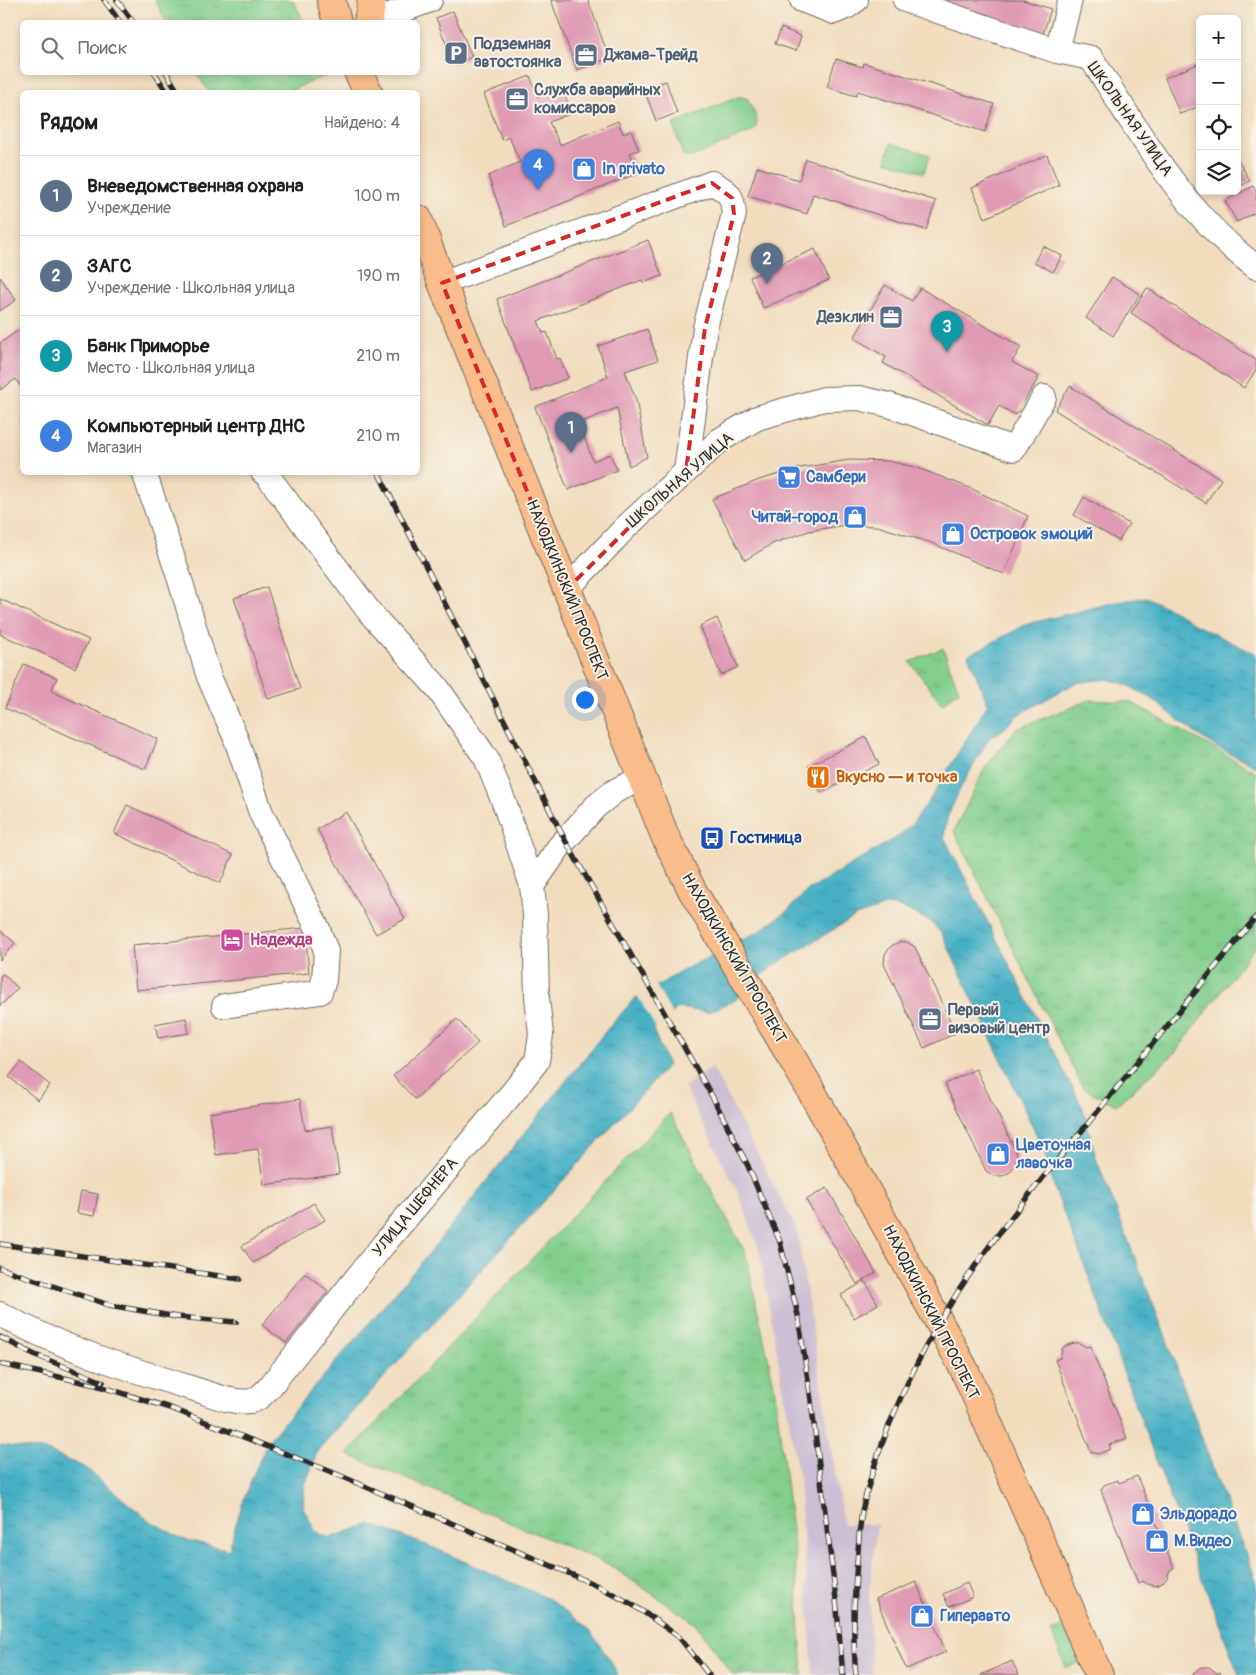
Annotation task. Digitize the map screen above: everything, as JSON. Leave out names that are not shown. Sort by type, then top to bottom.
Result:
[{"type":"main road","points":[[332,0],[337,20]]},
{"type":"main road","points":[[368,20],[372,0]]},
{"type":"main road","points":[[360,75],[367,90]]},
{"type":"main road","points":[[369,75],[372,90]]},
{"type":"main road","name":"НАХОДКИНСКИЙ ПРОСПЕКТ","points":[[420,223],[442,283],[665,836],[688,882],[808,1085],[939,1322],[960,1363],[1099,1675]]},
{"type":"street","points":[[321,0],[332,20]]},
{"type":"street","points":[[380,20],[430,0]]},
{"type":"street","points":[[802,0],[834,12],[856,0]]},
{"type":"street","name":"ШКОЛЬНАЯ УЛИЦА","points":[[905,0],[1057,51],[1091,58],[1158,161],[1200,216],[1234,251],[1256,267]]},
{"type":"street","points":[[1057,51],[1070,0]]},
{"type":"street","points":[[442,283],[712,183],[724,189],[732,198],[734,214],[705,328],[686,472]]},
{"type":"street","name":"ШКОЛЬНАЯ УЛИЦА","points":[[567,589],[626,527],[720,440],[757,418],[824,399],[859,398],[889,405],[1014,449],[1044,397]]},
{"type":"street","points":[[145,475],[181,583],[209,677],[235,736],[262,813],[318,929],[326,951],[324,980],[320,992],[224,1006]]},
{"type":"street","name":"УЛИЦА ШЕФНЕРА","points":[[0,1314],[62,1343],[147,1374],[232,1401],[251,1401],[260,1397],[382,1245],[518,1086],[537,1061],[541,1035],[537,997],[535,915],[532,886],[505,805],[486,758],[436,686],[371,614],[267,475]]},
{"type":"street","points":[[532,886],[559,847],[596,806],[615,791],[642,778]]},
{"type":"highlighted area","points":[[712,183],[732,198],[734,214],[705,328],[686,471],[567,589],[442,283]]},
{"type":"shaded area","points":[[712,1067],[797,1230],[843,1524],[877,1524],[869,1593],[872,1675],[813,1675],[799,1479],[759,1249],[738,1192],[684,1087]]},
{"type":"green space","points":[[155,0],[293,0],[303,20],[165,20]]},
{"type":"green space","points":[[197,75],[326,75],[292,90],[208,90]]},
{"type":"green space","points":[[738,97],[748,99],[754,111],[756,128],[692,157],[683,155],[674,127],[675,123]]},
{"type":"green space","points":[[891,143],[930,155],[924,173],[886,161]]},
{"type":"green space","points":[[943,648],[959,691],[942,704],[910,662]]},
{"type":"green space","points":[[1090,700],[1131,702],[1256,772],[1256,945],[1175,1053],[1116,1105],[1083,1088],[954,831],[985,768],[1016,729]]},
{"type":"green space","points":[[670,1113],[745,1252],[774,1385],[795,1555],[803,1675],[733,1675],[695,1623],[608,1564],[347,1454]]},
{"type":"green space","points":[[1072,1622],[1087,1659],[1066,1668],[1051,1631]]},
{"type":"water","points":[[1146,597],[1178,613],[1194,624],[1256,654],[1256,766],[1216,747],[1151,698],[1127,685],[1108,679],[1075,683],[1018,715],[1003,730],[989,738],[960,789],[947,818],[944,837],[1083,1108],[1096,1158],[1167,1340],[1217,1480],[1256,1580],[1256,1675],[1239,1675],[1056,1193],[1044,1151],[942,934],[930,921],[905,909],[888,905],[856,916],[773,966],[734,1001],[708,1012],[678,1008],[653,1030],[668,1065],[318,1450],[305,1485],[303,1507],[315,1531],[329,1538],[370,1524],[434,1548],[549,1599],[588,1628],[611,1661],[618,1675],[0,1675],[0,1445],[47,1451],[86,1468],[147,1519],[182,1539],[229,1550],[246,1494],[269,1440],[430,1252],[605,1032],[634,999],[689,967],[758,932],[786,912],[808,890],[899,836],[913,823],[930,799],[988,704],[968,655],[1027,624],[1108,604]]},
{"type":"pier","points":[[655,984],[673,1016],[657,1030],[637,995]]},
{"type":"building","points":[[551,0],[588,0],[609,58],[577,70]]},
{"type":"building","points":[[932,0],[1023,0],[1051,9],[1042,37]]},
{"type":"building","points":[[453,11],[472,57],[454,64],[436,18]]},
{"type":"building","points":[[781,28],[801,36],[796,51],[775,44]]},
{"type":"building","points":[[836,59],[863,67],[864,63],[994,104],[985,132],[858,91],[856,96],[827,87]]},
{"type":"building","points":[[1196,65],[1196,108],[1180,114],[1165,78]]},
{"type":"building","points":[[530,76],[538,97],[561,86],[572,113],[549,122],[560,145],[618,121],[623,134],[631,130],[639,150],[630,153],[638,173],[506,226],[488,176],[520,162],[509,137],[502,140],[484,94]]},
{"type":"building","points":[[666,81],[677,113],[656,121],[644,89]]},
{"type":"building","points":[[1047,155],[1059,185],[985,218],[972,188]]},
{"type":"building","points":[[806,159],[936,201],[926,230],[813,194],[807,214],[748,196],[757,167],[799,180]]},
{"type":"building","points":[[1241,165],[1250,181],[1241,186]]},
{"type":"building","points":[[1253,186],[1256,192],[1256,212],[1237,222],[1225,201],[1236,195],[1241,195],[1241,192]]},
{"type":"building","points":[[648,240],[662,276],[643,283],[642,280],[538,321],[543,333],[547,332],[557,359],[560,358],[568,378],[532,392],[497,299]]},
{"type":"building","points":[[1043,246],[1062,256],[1053,272],[1034,262]]},
{"type":"building","points":[[815,249],[829,280],[763,308],[750,277]]},
{"type":"building","points":[[0,277],[16,300],[0,311]]},
{"type":"building","points":[[1112,277],[1140,294],[1113,336],[1086,318]]},
{"type":"building","points":[[885,285],[912,301],[920,288],[1021,347],[1012,362],[1039,377],[1016,415],[999,406],[988,425],[883,363],[886,357],[854,338]]},
{"type":"building","points":[[1147,288],[1256,360],[1256,370],[1244,388],[1131,313]]},
{"type":"building","points":[[20,329],[20,386],[16,379],[0,390],[0,343]]},
{"type":"building","points":[[647,329],[658,360],[625,371],[636,400],[647,457],[629,466],[617,408],[579,423],[593,461],[610,454],[617,470],[568,490],[535,407],[608,377],[598,346]]},
{"type":"building","points":[[1070,386],[1221,479],[1206,503],[1055,410]]},
{"type":"building","points":[[849,460],[889,461],[918,468],[970,488],[1028,516],[1004,574],[929,542],[877,526],[845,525],[809,531],[774,543],[745,560],[712,499],[759,480],[800,468]]},
{"type":"building","points":[[1084,497],[1129,524],[1119,541],[1074,515]]},
{"type":"building","points":[[267,587],[300,689],[268,699],[234,598]]},
{"type":"building","points":[[0,599],[89,640],[75,668],[0,634]]},
{"type":"building","points":[[717,618],[738,667],[721,675],[700,626]]},
{"type":"building","points":[[24,664],[57,678],[51,691],[158,739],[145,769],[5,708]]},
{"type":"building","points":[[866,737],[879,764],[821,793],[808,766]]},
{"type":"building","points":[[127,805],[233,855],[220,883],[114,833]]},
{"type":"building","points":[[346,812],[405,919],[376,934],[317,829]]},
{"type":"building","points":[[305,928],[309,973],[136,990],[132,945]]},
{"type":"building","points":[[0,930],[15,943],[0,960]]},
{"type":"building","points":[[899,942],[907,942],[915,947],[956,1033],[924,1048],[884,964],[885,954],[891,946]]},
{"type":"building","points":[[3,974],[18,988],[0,1006],[0,976]]},
{"type":"building","points":[[186,1018],[189,1033],[158,1038],[155,1024]]},
{"type":"building","points":[[457,1019],[478,1043],[415,1099],[393,1076]]},
{"type":"building","points":[[21,1062],[50,1085],[38,1100],[9,1077]]},
{"type":"building","points":[[976,1069],[1017,1154],[1016,1164],[1010,1172],[1002,1176],[994,1176],[986,1171],[945,1084]]},
{"type":"building","points":[[300,1099],[305,1130],[332,1126],[339,1174],[264,1185],[258,1149],[216,1155],[209,1113]]},
{"type":"building","points":[[827,1188],[876,1273],[857,1284],[806,1200]]},
{"type":"building","points":[[81,1191],[98,1194],[94,1216],[77,1213]]},
{"type":"building","points":[[314,1203],[325,1220],[253,1263],[242,1246]]},
{"type":"building","points":[[305,1273],[328,1291],[286,1343],[262,1325]]},
{"type":"building","points":[[865,1281],[878,1304],[854,1318],[841,1295]]},
{"type":"building","points":[[1079,1343],[1086,1347],[1090,1346],[1127,1438],[1109,1445],[1111,1449],[1098,1454],[1091,1452],[1055,1360],[1060,1358],[1062,1349],[1065,1346]]},
{"type":"building","points":[[1137,1476],[1174,1568],[1170,1570],[1164,1582],[1156,1586],[1143,1581],[1138,1583],[1101,1490],[1104,1485],[1117,1480],[1119,1483]]},
{"type":"building","points":[[916,1582],[946,1652],[906,1669],[876,1599]]},
{"type":"building","points":[[967,1583],[973,1597],[949,1607],[943,1594]]},
{"type":"building","points":[[1012,1661],[1019,1675],[981,1675]]},
{"type":"building","points":[[1209,1667],[1217,1673],[1220,1672],[1221,1675],[1192,1675],[1199,1668]]},
{"type":"railway","points":[[104,0],[119,20]]},
{"type":"railway","points":[[117,0],[132,20]]},
{"type":"railway","points":[[156,75],[166,90]]},
{"type":"railway","points":[[168,75],[177,90]]},
{"type":"railway","points":[[380,475],[565,840],[712,1096],[748,1166],[780,1242],[798,1315],[810,1393],[836,1599],[843,1675]]},
{"type":"railway","points":[[856,1675],[854,1644],[855,1597],[862,1511],[871,1477],[896,1408],[929,1341],[967,1277],[1011,1217],[1256,917]]},
{"type":"railway","points":[[0,1244],[240,1279]]},
{"type":"railway","points":[[0,1268],[109,1305],[177,1317],[236,1322]]},
{"type":"railway","points":[[0,1337],[33,1354],[103,1382]]},
{"type":"railway","points":[[0,1364],[96,1385],[173,1409],[329,1471],[566,1572],[600,1587],[633,1605],[679,1637],[709,1675]]},
{"type":"place","name":"Подземная автостоянка","points":[[456,53]]},
{"type":"place","name":"Джама-Трейд","points":[[586,55]]},
{"type":"place","name":"Служба аварийных комиссаров","points":[[517,99]]},
{"type":"place","name":"In privato","points":[[584,169]]},
{"type":"place","name":"Компьютерный центр ДНС","points":[[538,190]]},
{"type":"place","name":"ЗАГС","points":[[767,284]]},
{"type":"place","name":"Дезклин","points":[[891,317]]},
{"type":"place","name":"Банк Приморье","points":[[947,352]]},
{"type":"place","name":"Вневедомственная охрана","points":[[571,453]]},
{"type":"place","name":"Самбери","points":[[789,477]]},
{"type":"place","name":"Читай-город","points":[[855,517]]},
{"type":"place","name":"Островок эмоций","points":[[953,534]]},
{"type":"place","name":"Вкусно — и точка","points":[[818,777]]},
{"type":"place","name":"Гостиница","points":[[712,838]]},
{"type":"place","name":"Надежда","points":[[232,940]]},
{"type":"place","name":"Первый визовый центр","points":[[930,1019]]},
{"type":"place","name":"Цветочная лавочка","points":[[998,1154]]},
{"type":"place","name":"Эльдорадо","points":[[1143,1514]]},
{"type":"place","name":"М.Видео","points":[[1157,1541]]},
{"type":"place","name":"Гиперавто","points":[[922,1616]]}]
